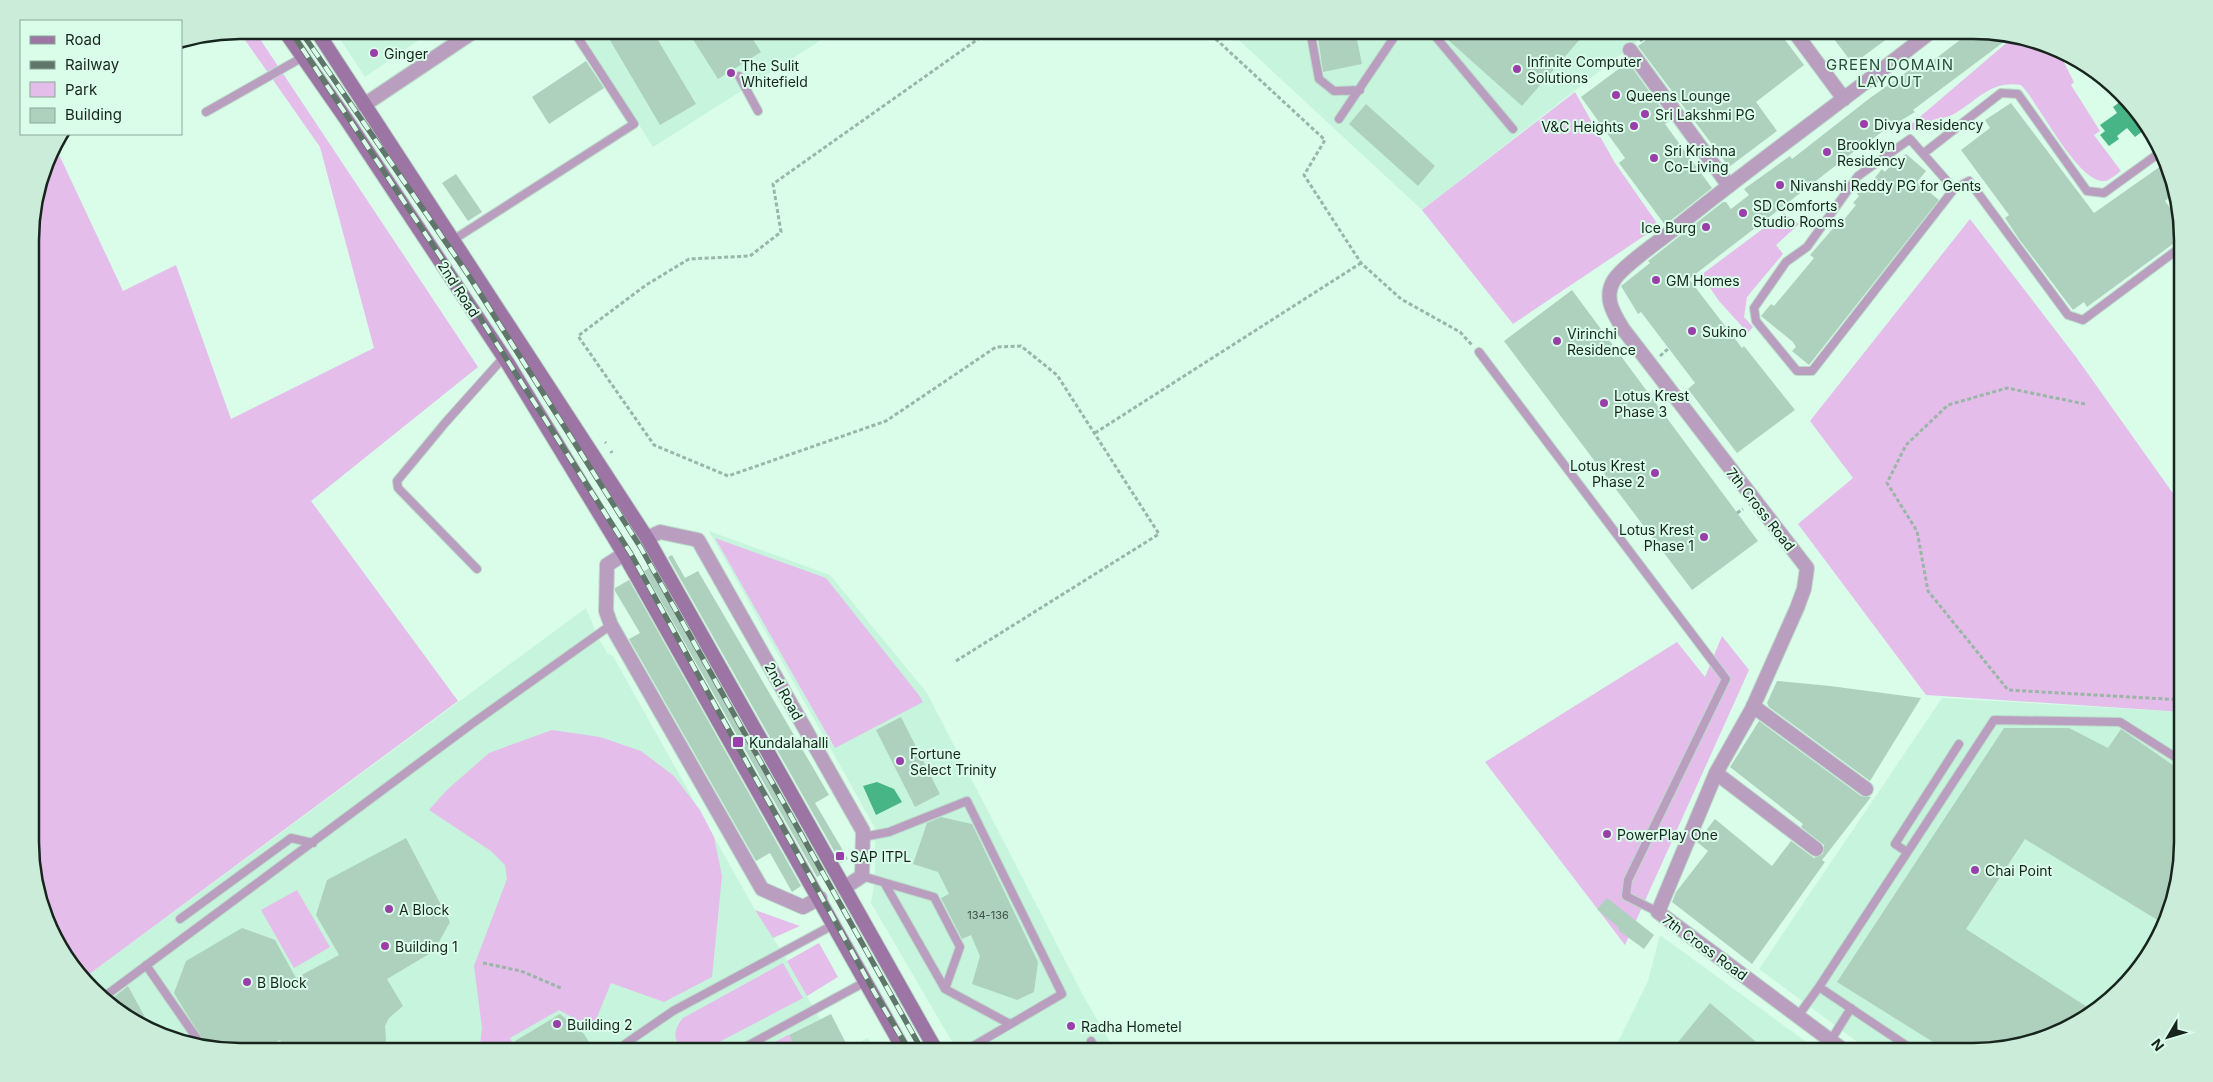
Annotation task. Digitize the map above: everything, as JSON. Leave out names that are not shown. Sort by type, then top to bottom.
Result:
[{"type":"main road","name":"2nd Road","points":[[290,39],[504,357],[624,554],[835,924],[900,1043]]},
{"type":"main road","name":"2nd Road","points":[[322,39],[513,329],[647,538],[932,1043]]},
{"type":"street","points":[[364,105],[463,39]]},
{"type":"street","points":[[1800,39],[1844,99]]},
{"type":"street","name":"7th Cross Road","points":[[1835,1043],[1658,912],[1716,773],[1753,706],[1797,608],[1804,589],[1807,568],[1623,329],[1611,308],[1609,295],[1614,279],[1729,186],[1921,39]]},
{"type":"street","points":[[1630,50],[1729,186]]},
{"type":"street","name":"2nd Road","points":[[647,538],[660,532],[698,540],[863,831],[862,876]]},
{"type":"street","points":[[624,554],[607,565],[606,611],[611,625],[762,889],[803,907],[820,898]]},
{"type":"street","points":[[1753,706],[1866,789]]},
{"type":"street","points":[[1716,773],[1816,849]]},
{"type":"street","points":[[844,888],[862,876]]},
{"type":"lane","points":[[453,240],[634,124],[579,39]]},
{"type":"lane","points":[[1312,39],[1319,79],[1334,92],[1360,90]]},
{"type":"lane","points":[[1340,119],[1394,39]]},
{"type":"lane","points":[[1438,39],[1513,129]]},
{"type":"lane","points":[[206,112],[303,57]]},
{"type":"lane","points":[[739,76],[758,111]]},
{"type":"lane","points":[[1924,153],[2001,93],[2018,94],[2086,191],[2104,193],[2156,156]]},
{"type":"lane","points":[[1954,189],[1910,139],[1858,176],[1807,247],[1786,262],[1754,308],[1756,322],[1797,371],[1812,371],[1954,189],[1969,181],[2068,315],[2083,320],[2174,252]]},
{"type":"lane","points":[[1479,352],[1726,679],[1628,880],[1626,896],[1658,912]]},
{"type":"lane","points":[[477,570],[398,488],[397,481],[456,409],[504,357]]},
{"type":"lane","points":[[108,994],[474,723],[611,625]]},
{"type":"lane","points":[[1798,1016],[1994,720],[2120,722],[2174,756]]},
{"type":"lane","points":[[1907,852],[1895,844],[1959,744]]},
{"type":"lane","points":[[863,837],[889,832],[966,800],[1062,994],[978,1043]]},
{"type":"lane","points":[[180,919],[291,838],[313,842]]},
{"type":"lane","points":[[862,876],[934,897],[960,947],[945,989]]},
{"type":"lane","points":[[885,884],[945,989],[1010,1024]]},
{"type":"lane","points":[[626,1043],[673,1011],[835,924]]},
{"type":"lane","points":[[146,965],[197,1038]]},
{"type":"lane","points":[[753,1043],[866,982]]},
{"type":"lane","points":[[1819,987],[1903,1043]]},
{"type":"lane","points":[[1831,1040],[1851,1008]]},
{"type":"path","points":[[956,661],[1158,534],[1057,375],[1021,346],[996,347],[886,421],[728,476],[654,446],[578,336],[646,285],[689,259],[750,256],[781,232],[773,184],[978,39]]},
{"type":"path","points":[[1216,39],[1325,140],[1304,175],[1361,263],[1401,299],[1460,332],[1479,352]]},
{"type":"path","points":[[1095,434],[1361,263]]},
{"type":"path","points":[[2086,404],[2007,388],[1948,405],[1906,446],[1887,483],[1917,531],[1928,591],[2008,690],[2174,699]]},
{"type":"path","points":[[1737,513],[1743,508]]},
{"type":"path","points":[[483,963],[521,971],[561,988]]},
{"type":"shaded area","name":"Ginger","points":[[340,39],[420,39],[365,77]]},
{"type":"shaded area","points":[[586,39],[823,39],[653,147]]},
{"type":"shaded area","points":[[1238,39],[1641,39],[1422,210]]},
{"type":"shaded area","points":[[2119,102],[2133,117],[2142,131],[2135,137],[2127,128],[2117,136],[2119,139],[2109,146],[2100,135],[2105,131],[2100,125],[2117,113],[2113,107]]},
{"type":"shaded area","name":"Fortune Select Trinity","points":[[709,531],[830,575],[927,693],[1085,999],[1111,1043],[953,1043],[871,903],[875,880],[875,828]]},
{"type":"shaded area","points":[[586,608],[607,653],[613,656],[755,910],[782,952],[820,1019],[789,1035],[793,1043],[227,1043],[213,1042],[175,1033],[151,1023],[117,1002],[89,975]]},
{"type":"shaded area","points":[[1942,698],[2174,711],[2174,855],[2173,869],[2164,907],[2154,931],[2133,965],[2096,1002],[2074,1016],[2038,1033],[2000,1042],[1859,1043],[1759,969]]},
{"type":"shaded area","points":[[877,782],[894,789],[902,802],[876,815],[863,786]]},
{"type":"shaded area","points":[[1660,935],[1808,1043],[1617,1043],[1648,981]]},
{"type":"shaded area","points":[[868,1038],[871,1043],[858,1043]]},
{"type":"green space","points":[[244,39],[260,39],[478,367],[311,501],[458,701],[89,975],[66,943],[49,907],[40,869],[39,855],[39,227],[40,213],[49,175],[58,153],[123,291],[176,265],[231,419],[374,348],[320,147]]},
{"type":"green space","points":[[2008,42],[2038,49],[2062,59],[2074,82],[2071,85],[2100,131],[2094,135],[2121,171],[2105,181],[2094,178],[2083,170],[2071,157],[2021,85],[2010,84],[1992,89],[1952,115],[1929,122],[1922,130],[1917,131],[1908,127]]},
{"type":"green space","points":[[1575,92],[1615,163],[1659,226],[1513,324],[1422,210]]},
{"type":"green space","points":[[1784,213],[1799,224],[1776,245],[1783,254],[1747,297],[1744,317],[1753,327],[1748,333],[1719,301],[1701,275]]},
{"type":"green space","points":[[1970,219],[2076,357],[2174,495],[2174,711],[1926,695],[1798,524],[1853,478],[1810,421]]},
{"type":"green space","points":[[715,538],[826,578],[923,702],[835,748]]},
{"type":"green space","name":"PowerPlay One","points":[[1722,636],[1749,670],[1625,945],[1485,762],[1677,642],[1705,677]]},
{"type":"green space","points":[[552,730],[600,737],[641,751],[674,776],[700,810],[714,837],[722,876],[712,977],[664,1002],[611,983],[591,1032],[577,1020],[559,1010],[510,1038],[512,1043],[480,1043],[482,1028],[474,966],[507,879],[505,865],[491,851],[429,810],[447,790],[489,753]]},
{"type":"green space","points":[[297,890],[330,947],[294,968],[261,910]]},
{"type":"green space","points":[[755,910],[800,926],[773,938]]},
{"type":"green space","points":[[819,943],[838,977],[807,996],[787,961]]},
{"type":"green space","points":[[783,963],[803,998],[717,1043],[678,1043],[676,1031],[683,1018]]},
{"type":"green space","points":[[788,1035],[793,1043],[773,1043]]},
{"type":"building","points":[[609,39],[657,39],[696,104],[660,125]]},
{"type":"building","points":[[693,39],[753,39],[761,52],[718,79]]},
{"type":"building","points":[[1318,39],[1357,39],[1362,64],[1323,72]]},
{"type":"building","name":"Infinite Computer Solutions","points":[[1447,39],[1580,39],[1522,106]]},
{"type":"building","points":[[1648,39],[1784,39],[1804,65],[1756,102],[1777,131],[1729,167],[1638,46]]},
{"type":"building","points":[[1834,39],[1887,39],[1853,64]]},
{"type":"building","points":[[1961,39],[2005,41],[1913,110],[1915,112],[1891,125],[1861,146],[1689,279],[1742,348],[1744,346],[1795,410],[1737,453],[1688,389],[1695,383],[1641,312],[1638,314],[1621,286],[1650,263],[1648,261],[1723,202],[1726,202],[1731,209],[1749,195],[1744,189],[1790,156],[1792,159],[1870,98],[1914,67],[1918,72]]},
{"type":"building","points":[[586,61],[604,88],[549,124],[532,97]]},
{"type":"building","points":[[1628,62],[1670,120],[1665,124],[1712,188],[1665,225],[1619,163],[1625,158],[1581,97]]},
{"type":"building","points":[[2011,103],[2094,213],[2160,166],[2169,197],[2165,201],[2173,213],[2174,243],[2087,307],[2084,302],[2073,310],[2019,239],[2005,218],[2009,215],[1961,150],[1990,128],[1985,120]]},
{"type":"building","points":[[1366,104],[1435,166],[1418,186],[1349,124]]},
{"type":"building","points":[[1906,154],[1926,171],[1917,182],[1939,200],[1809,365],[1792,351],[1796,347],[1793,342],[1761,316],[1771,304],[1774,306],[1814,258],[1810,255],[1836,225],[1838,227],[1856,205],[1853,203],[1859,196],[1857,194],[1867,183],[1869,185],[1882,169],[1885,172],[1891,165],[1895,168]]},
{"type":"building","points":[[456,174],[482,212],[468,221],[442,183]]},
{"type":"building","points":[[1572,290],[1758,541],[1692,590],[1504,341]]},
{"type":"building","points":[[672,555],[685,578],[698,571],[829,795],[815,803],[848,859],[841,863],[668,557]]},
{"type":"building","points":[[653,566],[826,872],[817,877],[644,571]]},
{"type":"building","points":[[629,580],[801,886],[792,892],[770,853],[756,861],[629,639],[640,633],[615,588]]},
{"type":"building","points":[[1777,681],[1921,698],[1870,781],[1769,707],[1767,703]]},
{"type":"building","points":[[901,717],[940,794],[915,807],[876,730]]},
{"type":"building","points":[[1759,721],[1861,796],[1871,797],[1822,860],[1825,862],[1752,964],[1672,902],[1676,892],[1708,851],[1697,842],[1715,819],[1772,866],[1791,841],[1814,858],[1823,854],[1824,845],[1801,827],[1803,824],[1730,767]]},
{"type":"building","points":[[2004,728],[2069,728],[2108,748],[2121,729],[2174,766],[2173,869],[2164,907],[2158,921],[2025,839],[1966,929],[2088,1007],[2062,1023],[2038,1033],[2013,1039],[1986,1043],[1935,1043],[1837,982]]},
{"type":"building","points":[[941,817],[972,824],[1038,962],[1034,992],[1017,1000],[972,984],[980,956],[971,935],[962,939],[941,898],[949,894],[938,872],[913,864],[927,823]]},
{"type":"building","name":"Building 1","points":[[406,838],[450,922],[434,951],[387,979],[403,1006],[389,1018],[385,1026],[385,1043],[282,1043],[280,1040],[274,1043],[227,1043],[202,1040],[174,993],[186,961],[242,928],[275,940],[296,978],[339,955],[316,915],[327,880]]},
{"type":"building","points":[[1607,898],[1654,935],[1644,949],[1618,930],[1619,928],[1597,909]]},
{"type":"building","points":[[128,986],[147,1021],[117,1002],[113,998]]},
{"type":"building","points":[[1710,1003],[1757,1043],[1677,1043]]},
{"type":"building","name":"Building 2","points":[[560,1014],[584,1034],[590,1043],[516,1043],[515,1041]]},
{"type":"building","points":[[831,1014],[846,1043],[793,1043],[789,1035]]},
{"type":"railway","points":[[296,39],[458,283],[631,554],[876,995],[905,1043]]},
{"type":"railway","points":[[306,39],[469,276],[641,548],[918,1043]]},
{"type":"place","name":"Ginger","points":[[374,53]]},
{"type":"place","name":"Infinite Computer Solutions","points":[[1517,69]]},
{"type":"place","name":"The Sulit Whitefield","points":[[731,73]]},
{"type":"place","name":"Queens Lounge","points":[[1616,95]]},
{"type":"place","name":"Sri Lakshmi PG","points":[[1645,114]]},
{"type":"place","name":"Divya Residency","points":[[1864,124]]},
{"type":"place","name":"V&C Heights","points":[[1634,126]]},
{"type":"place","name":"Brooklyn Residency","points":[[1827,152]]},
{"type":"place","name":"Sri Krishna Co-Living","points":[[1654,158]]},
{"type":"place","name":"Nivanshi Reddy PG for Gents","points":[[1780,185]]},
{"type":"place","name":"SD Comforts Studio Rooms","points":[[1743,213]]},
{"type":"place","name":"Ice Burg","points":[[1706,227]]},
{"type":"place","name":"GM Homes","points":[[1656,280]]},
{"type":"place","name":"Sukino","points":[[1692,331]]},
{"type":"place","name":"Virinchi Residence","points":[[1557,341]]},
{"type":"place","name":"Lotus Krest Phase 3","points":[[1604,403]]},
{"type":"place","name":"Lotus Krest Phase 2","points":[[1655,473]]},
{"type":"place","name":"Lotus Krest Phase 1","points":[[1704,537]]},
{"type":"place","name":"Kundalahalli","points":[[738,742]]},
{"type":"place","name":"Fortune Select Trinity","points":[[900,761]]},
{"type":"place","name":"PowerPlay One","points":[[1607,834]]},
{"type":"place","name":"SAP ITPL","points":[[840,856]]},
{"type":"place","name":"Chai Point","points":[[1975,870]]},
{"type":"place","name":"A Block","points":[[389,909]]},
{"type":"place","name":"Building 1","points":[[385,946]]},
{"type":"place","name":"B Block","points":[[247,982]]},
{"type":"place","name":"Building 2","points":[[557,1024]]},
{"type":"place","name":"Radha Hometel","points":[[1071,1026]]},
{"type":"district","name":"GREEN DOMAIN LAYOUT","points":[[1890,72]]}]
